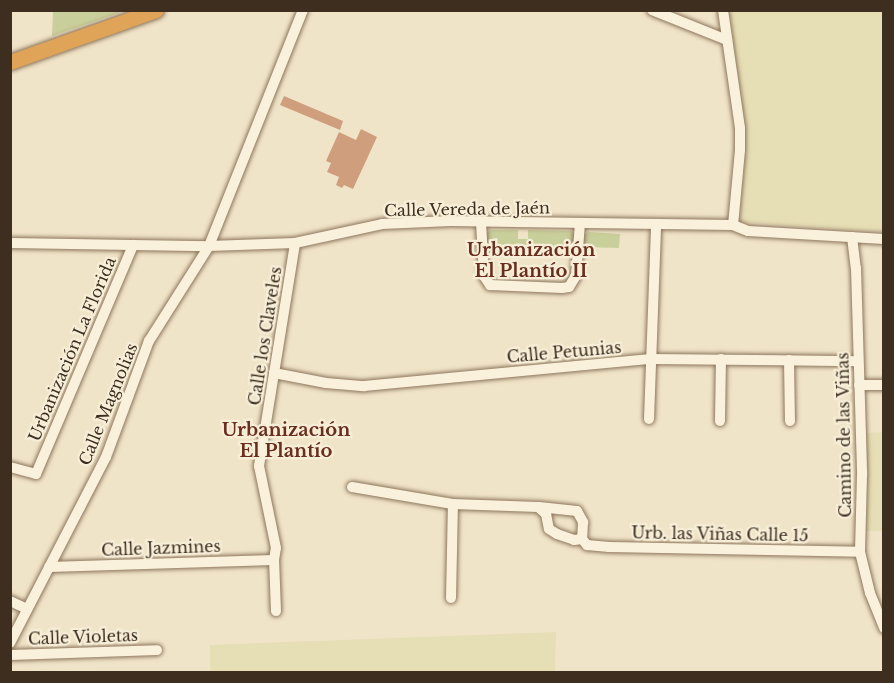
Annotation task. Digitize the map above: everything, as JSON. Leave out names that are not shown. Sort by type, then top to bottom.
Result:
[{"type":"highway","points":[[10,62],[156,10]]},
{"type":"street","name":"Calle Magnolias","points":[[10,643],[106,457],[150,341],[209,246],[303,10]]},
{"type":"street","points":[[652,10],[727,40]]},
{"type":"street","points":[[723,10],[740,128],[740,150],[732,225]]},
{"type":"street","name":"Calle Vereda de Jaén","points":[[10,243],[209,246],[295,243],[382,224],[481,222],[732,225],[748,231],[884,239]]},
{"type":"street","points":[[481,222],[484,276],[490,285],[562,288],[569,287],[576,276],[579,223]]},
{"type":"street","points":[[649,419],[656,224]]},
{"type":"street","name":"Camino de las Viñas","points":[[852,237],[856,268],[862,475],[860,552],[870,593],[884,628]]},
{"type":"street","name":"Calle los Claveles","points":[[276,611],[274,560],[276,548],[260,466],[295,243]]},
{"type":"street","name":"Urbanización La Florida","points":[[10,467],[36,474],[133,245]]},
{"type":"street","name":"Calle Petunias","points":[[274,372],[326,383],[364,386],[651,359],[858,361]]},
{"type":"street","points":[[720,359],[720,421]]},
{"type":"street","points":[[789,360],[790,421]]},
{"type":"street","points":[[858,385],[884,385]]},
{"type":"street","points":[[352,487],[453,504],[577,511],[583,522],[582,539]]},
{"type":"street","points":[[451,598],[453,504]]},
{"type":"street","name":"Urb. las Viñas Calle 15","points":[[538,507],[546,514],[549,529],[566,537],[582,539],[587,544],[609,547],[860,552]]},
{"type":"street","name":"Calle Jazmines","points":[[49,567],[274,560]]},
{"type":"street","points":[[10,601],[27,609]]},
{"type":"street","name":"Calle Violetas","points":[[10,655],[157,650]]},
{"type":"shaded area","points":[[727,11],[883,11],[883,232],[738,222],[738,177]]},
{"type":"shaded area","points":[[883,432],[883,531],[866,531],[865,433]]},
{"type":"shaded area","points":[[556,632],[555,672],[210,672],[210,645]]},
{"type":"green space","points":[[53,10],[124,11],[52,36]]},
{"type":"green space","points":[[490,230],[518,230],[518,239],[528,239],[528,230],[571,231],[575,235],[574,248],[487,244],[487,233]]},
{"type":"green space","points":[[588,232],[620,234],[619,248],[583,247],[584,235]]},
{"type":"building","points":[[284,96],[343,121],[340,130],[280,105]]},
{"type":"building","points":[[361,129],[377,137],[353,189],[344,185],[342,188],[336,185],[339,177],[327,172],[331,163],[326,161],[339,132],[356,140]]},
{"type":"district","name":"Urbanización El Plantío II","points":[[531,261]]},
{"type":"district","name":"Urbanización El Plantío","points":[[286,441]]}]
